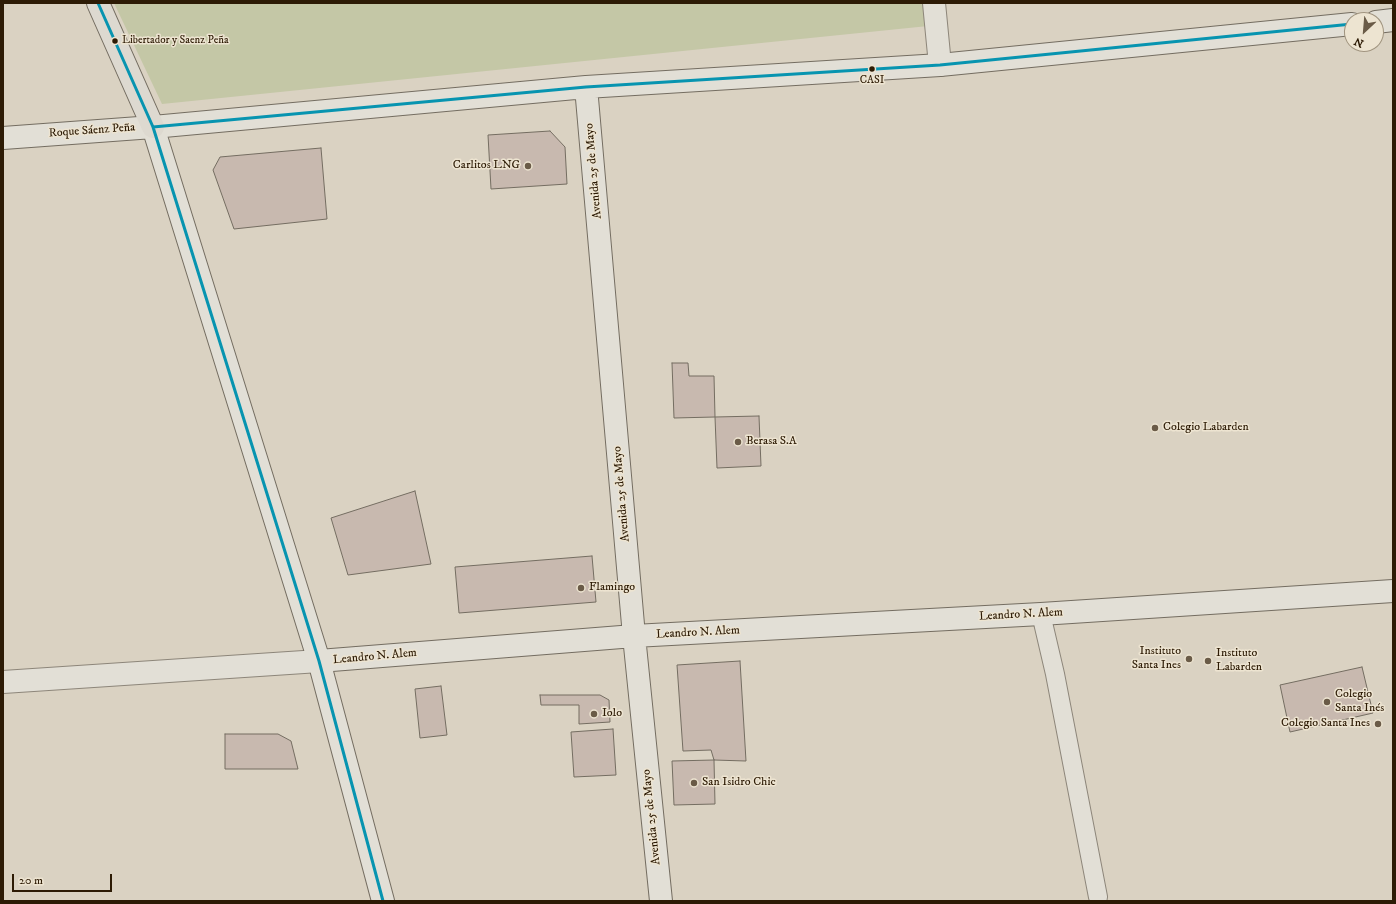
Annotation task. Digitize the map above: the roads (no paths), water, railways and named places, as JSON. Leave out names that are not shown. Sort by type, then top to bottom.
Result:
[{"type":"main road","points":[[98,3],[153,127],[319,662],[383,901]]},
{"type":"main road","points":[[934,3],[940,65]]},
{"type":"main road","name":"Roque Sáenz Peña","points":[[3,138],[153,127],[586,87],[940,65],[1344,25]]},
{"type":"main road","name":"Avenida 25 de Mayo","points":[[586,87],[634,636],[661,901]]},
{"type":"main road","name":"Leandro N. Alem","points":[[3,682],[319,662],[634,636],[1041,614],[1393,591]]},
{"type":"lane","points":[[1041,614],[1055,674],[1098,897]]},
{"type":"place","name":"Libertador y Saenz Peña","points":[[115,41]]},
{"type":"place","name":"CASI","points":[[872,69]]},
{"type":"place","name":"Carlitos LNG","points":[[528,166]]},
{"type":"place","name":"Colegio Labarden","points":[[1155,428]]},
{"type":"place","name":"Berasa S.A","points":[[738,442]]},
{"type":"place","name":"Flamingo","points":[[581,588]]},
{"type":"place","name":"Instituto Santa Ines","points":[[1189,659]]},
{"type":"place","name":"Instituto Labarden","points":[[1208,661]]},
{"type":"place","name":"Colegio Santa Inés","points":[[1327,702]]},
{"type":"place","name":"Iolo","points":[[594,714]]},
{"type":"place","name":"Colegio Santa Ines","points":[[1378,724]]},
{"type":"place","name":"San Isidro Chic","points":[[694,783]]}]
